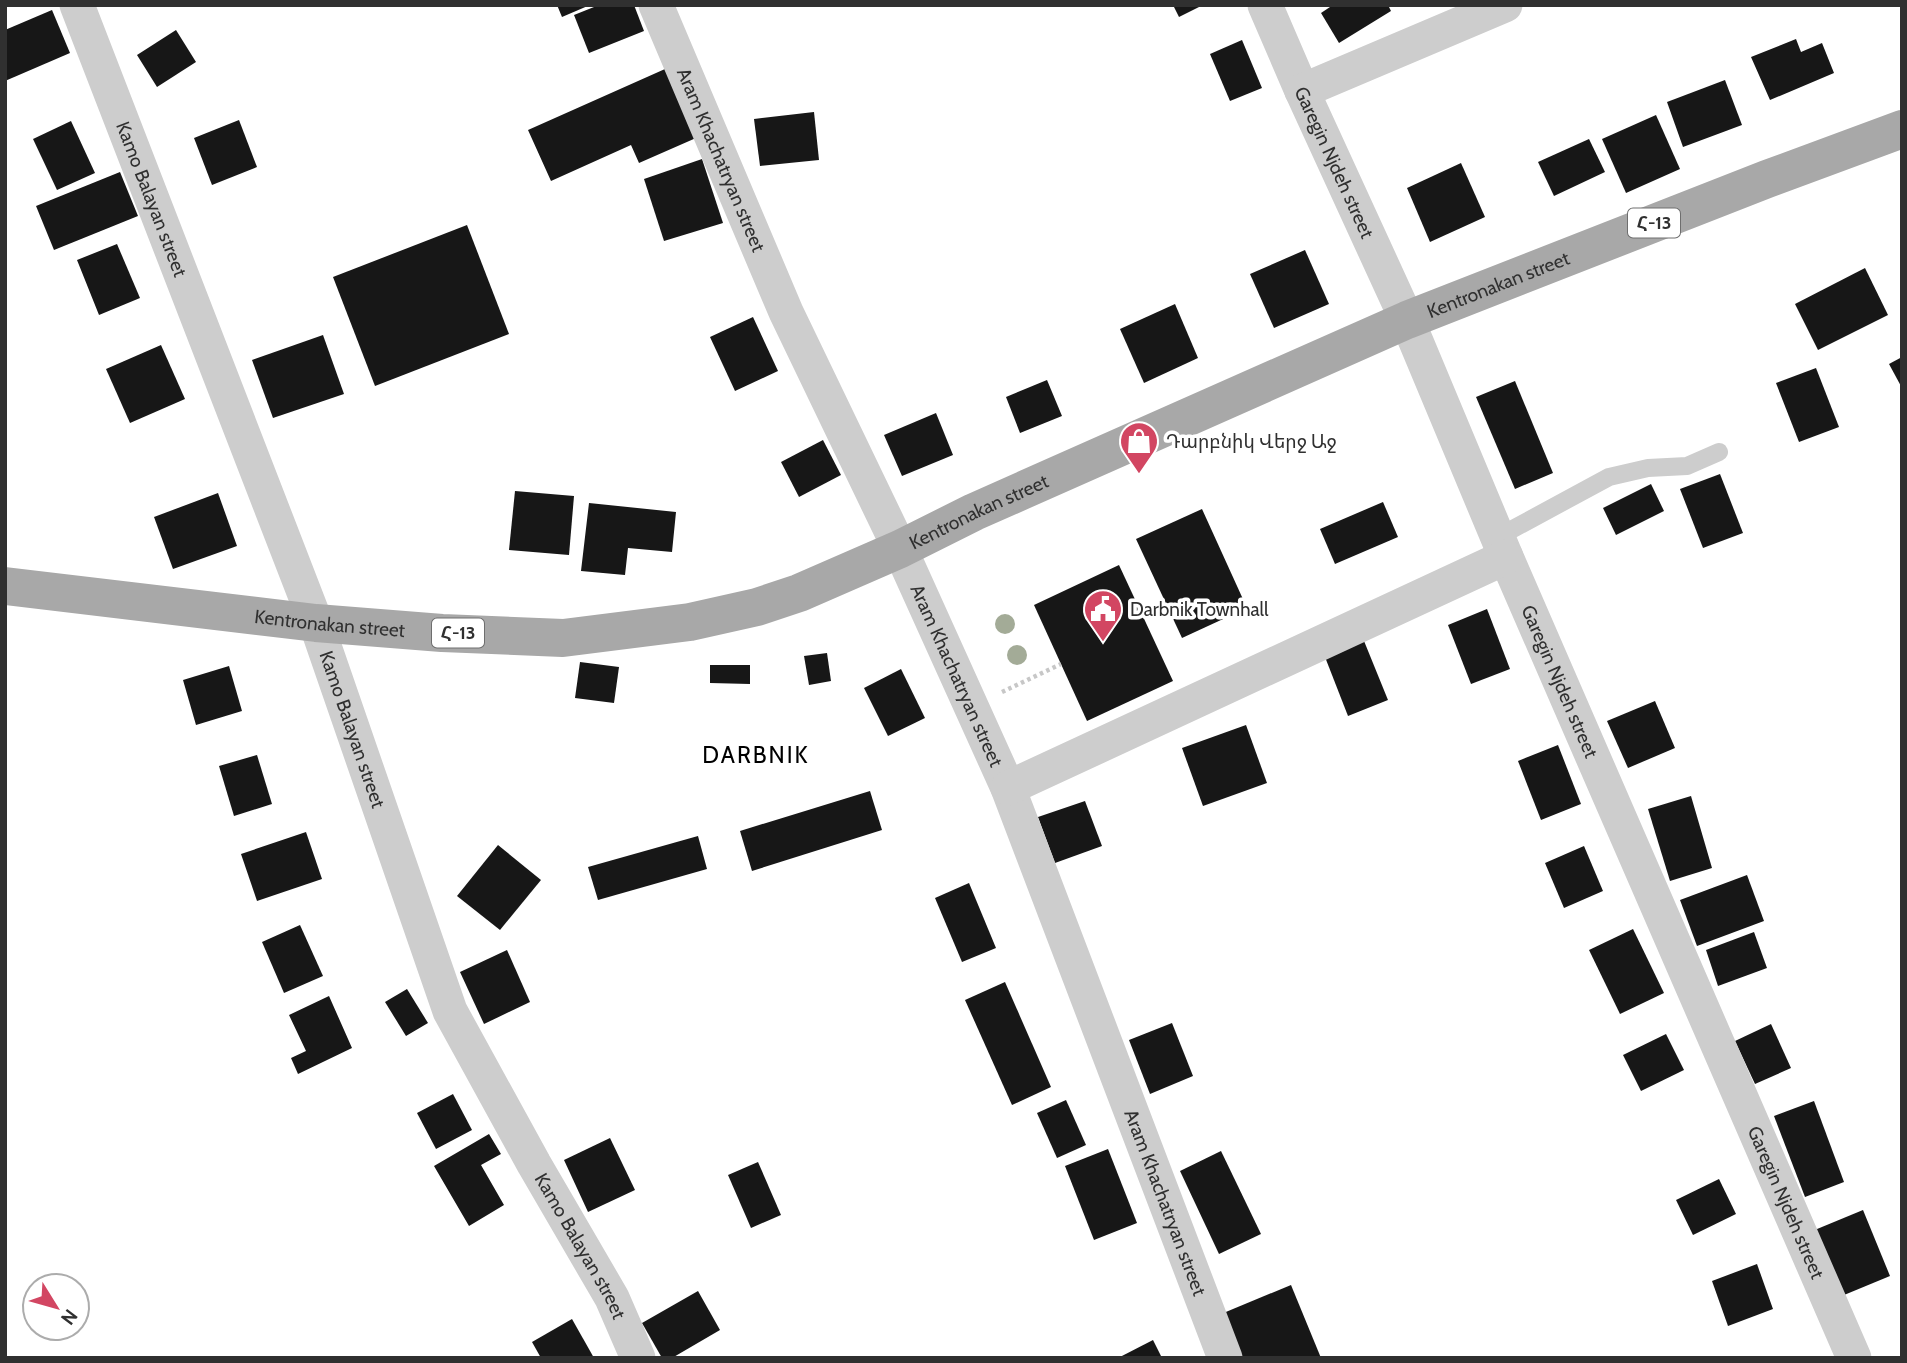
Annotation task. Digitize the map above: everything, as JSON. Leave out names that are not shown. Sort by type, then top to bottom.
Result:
[{"type":"main road","name":"Kentronakan street","points":[[5,586],[316,623],[442,633],[563,638],[620,633],[690,622],[757,607],[799,593],[900,549],[974,512],[1407,320],[1902,129]]},
{"type":"street","name":"Kamo Balayan street","points":[[77,5],[316,623],[450,1012],[612,1298],[638,1358]]},
{"type":"street","name":"Aram Khachatryan street","points":[[656,5],[786,312],[900,549],[1008,788],[1225,1358]]},
{"type":"street","name":"Garegin Njdeh street","points":[[1265,5],[1407,320],[1502,547],[1854,1358]]},
{"type":"street","points":[[1302,91],[1505,5]]},
{"type":"street","points":[[1008,788],[1502,547]]},
{"type":"lane","points":[[1502,547],[1609,477],[1648,468],[1687,466],[1719,452]]},
{"type":"path","points":[[971,706],[1061,664]]},
{"type":"building","points":[[557,5],[590,5],[562,17]]},
{"type":"building","points":[[599,5],[634,5],[644,31],[589,53],[574,15]]},
{"type":"building","points":[[1173,5],[1203,5],[1179,17]]},
{"type":"building","points":[[1333,5],[1388,5],[1391,11],[1339,43],[1321,13]]},
{"type":"building","points":[[52,10],[70,53],[5,81],[5,30]]},
{"type":"building","points":[[176,30],[196,62],[157,87],[137,55]]},
{"type":"building","points":[[1796,39],[1801,52],[1822,43],[1834,73],[1770,100],[1751,57]]},
{"type":"building","points":[[1242,40],[1262,88],[1230,101],[1210,54]]},
{"type":"building","points":[[665,69],[696,138],[639,163],[631,145],[551,181],[528,130]]},
{"type":"building","points":[[1725,80],[1742,125],[1683,147],[1667,102]]},
{"type":"building","points":[[814,112],[819,160],[760,166],[754,119]]},
{"type":"building","points":[[1656,115],[1680,169],[1626,193],[1602,139]]},
{"type":"building","points":[[239,120],[257,167],[212,185],[194,138]]},
{"type":"building","points":[[71,121],[95,173],[57,190],[33,139]]},
{"type":"building","points":[[1589,139],[1605,172],[1554,196],[1538,162]]},
{"type":"building","points":[[702,159],[723,223],[664,241],[644,179]]},
{"type":"building","points":[[1461,163],[1485,217],[1430,242],[1407,188]]},
{"type":"building","points":[[120,172],[138,216],[54,250],[36,206]]},
{"type":"building","points":[[467,225],[509,334],[375,386],[333,277]]},
{"type":"building","points":[[117,244],[140,298],[99,315],[77,260]]},
{"type":"building","points":[[1305,250],[1329,304],[1274,328],[1250,274]]},
{"type":"building","points":[[1865,268],[1888,315],[1818,350],[1795,304]]},
{"type":"building","points":[[1175,304],[1198,358],[1144,383],[1120,329]]},
{"type":"building","points":[[753,317],[778,371],[735,391],[710,337]]},
{"type":"building","points":[[323,335],[344,394],[273,418],[252,360]]},
{"type":"building","points":[[161,345],[185,399],[130,423],[106,369]]},
{"type":"building","points":[[1902,357],[1902,388],[1889,364]]},
{"type":"building","points":[[1816,368],[1839,427],[1799,442],[1776,383]]},
{"type":"building","points":[[1047,380],[1062,416],[1020,433],[1006,397]]},
{"type":"building","points":[[1515,381],[1553,473],[1515,489],[1476,397]]},
{"type":"building","points":[[936,413],[953,455],[902,476],[884,435]]},
{"type":"building","points":[[823,440],[841,475],[799,497],[781,462]]},
{"type":"building","points":[[1720,474],[1743,533],[1703,548],[1680,489]]},
{"type":"building","points":[[1651,484],[1664,511],[1616,535],[1603,508]]},
{"type":"building","points":[[515,491],[574,496],[569,555],[509,550]]},
{"type":"building","points":[[218,493],[237,546],[173,569],[154,517]]},
{"type":"building","points":[[1383,502],[1398,537],[1335,564],[1320,529]]},
{"type":"building","points":[[589,503],[676,512],[672,552],[628,548],[625,575],[581,571]]},
{"type":"building","points":[[1202,509],[1247,608],[1182,638],[1136,539]]},
{"type":"building","points":[[1119,565],[1173,681],[1087,721],[1034,605]]},
{"type":"building","points":[[1487,609],[1510,669],[1471,684],[1448,625]]},
{"type":"building","points":[[1364,641],[1388,700],[1348,716],[1325,657]]},
{"type":"building","points":[[827,653],[831,681],[809,685],[804,656]]},
{"type":"building","points":[[580,662],[619,667],[614,703],[575,698]]},
{"type":"building","points":[[710,665],[750,665],[750,684],[710,683]]},
{"type":"building","points":[[229,666],[242,711],[196,725],[183,680]]},
{"type":"building","points":[[901,669],[925,718],[888,736],[864,688]]},
{"type":"building","points":[[1655,701],[1675,748],[1628,768],[1607,721]]},
{"type":"building","points":[[1246,725],[1267,783],[1203,806],[1182,748]]},
{"type":"building","points":[[1558,745],[1581,804],[1541,820],[1518,761]]},
{"type":"building","points":[[257,755],[272,804],[234,816],[219,766]]},
{"type":"building","points":[[870,791],[882,830],[752,871],[740,831]]},
{"type":"building","points":[[1691,796],[1712,868],[1670,881],[1648,809]]},
{"type":"building","points":[[1085,801],[1102,846],[1055,863],[1038,817]]},
{"type":"building","points":[[306,832],[322,879],[257,901],[241,854]]},
{"type":"building","points":[[698,836],[707,869],[598,900],[588,867]]},
{"type":"building","points":[[498,845],[541,880],[500,930],[457,896]]},
{"type":"building","points":[[1584,846],[1603,891],[1564,908],[1545,863]]},
{"type":"building","points":[[1747,875],[1764,921],[1697,946],[1680,900]]},
{"type":"building","points":[[969,883],[996,948],[962,962],[935,898]]},
{"type":"building","points":[[300,925],[323,976],[284,993],[262,942]]},
{"type":"building","points":[[1633,929],[1664,993],[1620,1014],[1589,950]]},
{"type":"building","points":[[1754,932],[1767,968],[1718,986],[1706,950]]},
{"type":"building","points":[[507,950],[530,1002],[484,1024],[460,972]]},
{"type":"building","points":[[1005,982],[1051,1087],[1012,1105],[965,1000]]},
{"type":"building","points":[[407,989],[428,1023],[406,1036],[385,1002]]},
{"type":"building","points":[[329,996],[352,1048],[298,1074],[291,1058],[306,1051],[289,1015]]},
{"type":"building","points":[[1172,1023],[1193,1076],[1150,1094],[1129,1040]]},
{"type":"building","points":[[1771,1024],[1791,1068],[1755,1084],[1735,1041]]},
{"type":"building","points":[[1666,1034],[1684,1070],[1641,1091],[1623,1055]]},
{"type":"building","points":[[453,1094],[472,1130],[436,1149],[417,1113]]},
{"type":"building","points":[[1066,1100],[1086,1145],[1057,1158],[1037,1113]]},
{"type":"building","points":[[1814,1101],[1844,1182],[1805,1197],[1774,1116]]},
{"type":"building","points":[[489,1134],[501,1154],[481,1165],[504,1205],[469,1226],[434,1166]]},
{"type":"building","points":[[610,1138],[635,1190],[588,1212],[564,1160]]},
{"type":"building","points":[[1108,1149],[1137,1223],[1094,1240],[1065,1166]]},
{"type":"building","points":[[1221,1151],[1261,1234],[1219,1254],[1180,1171]]},
{"type":"building","points":[[758,1162],[781,1215],[751,1228],[728,1175]]},
{"type":"building","points":[[1719,1179],[1736,1214],[1693,1235],[1676,1200]]},
{"type":"building","points":[[1863,1210],[1890,1276],[1832,1300],[1805,1234]]},
{"type":"building","points":[[1757,1264],[1773,1309],[1728,1326],[1712,1281]]},
{"type":"building","points":[[1291,1285],[1321,1358],[1239,1358],[1221,1314]]},
{"type":"building","points":[[698,1291],[720,1330],[672,1358],[662,1358],[642,1323]]},
{"type":"building","points":[[572,1319],[594,1358],[541,1358],[532,1342]]},
{"type":"building","points":[[1153,1340],[1162,1358],[1118,1358]]},
{"type":"place","name":"Դարբնիկ Վերջ Աջ","points":[[1139,475]]},
{"type":"place","name":"Darbnik Townhall","points":[[1103,643]]},
{"type":"district","name":"DARBNIK","points":[[756,755]]}]
